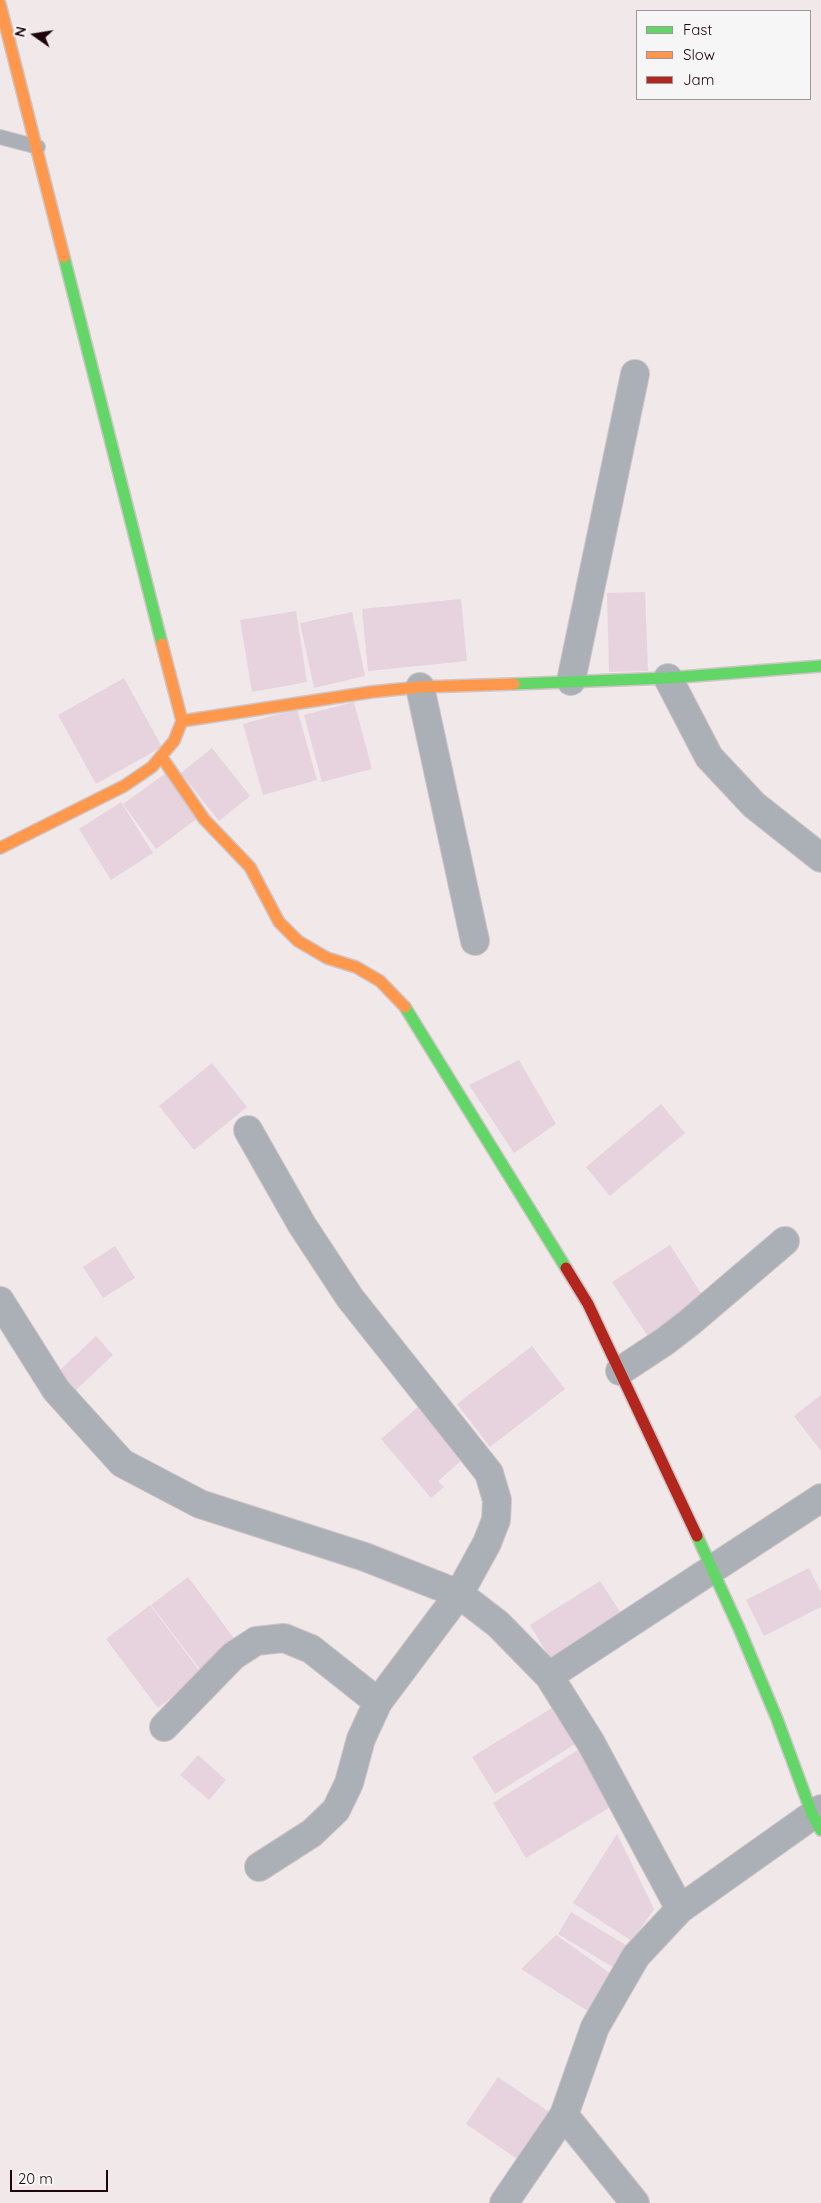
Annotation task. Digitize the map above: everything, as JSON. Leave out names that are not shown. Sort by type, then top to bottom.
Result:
[{"type":"street","points":[[0,4],[38,147],[182,721],[174,741],[152,767],[124,786],[0,848]]},
{"type":"street","points":[[571,681],[635,374]]},
{"type":"street","points":[[182,721],[371,692],[420,687],[668,678],[821,666]]},
{"type":"street","points":[[668,678],[709,757],[754,805],[821,858]]},
{"type":"street","points":[[420,687],[475,941]]},
{"type":"street","points":[[161,756],[204,819],[250,867],[280,922],[298,941],[327,958],[356,967],[380,981],[402,1003],[588,1304],[712,1568],[818,1818],[680,1909],[636,1956],[600,2019],[564,2115],[504,2203]]},
{"type":"street","points":[[248,1130],[302,1225],[350,1298],[489,1473],[497,1500],[496,1520],[487,1542],[459,1594],[378,1702],[362,1739],[348,1783],[336,1810],[312,1833],[258,1867]]},
{"type":"street","points":[[620,1371],[684,1327],[786,1241]]},
{"type":"street","points":[[0,1301],[56,1390],[122,1463],[200,1504],[365,1557],[459,1594],[498,1624],[549,1676],[591,1743],[680,1909]]},
{"type":"street","points":[[549,1676],[821,1498]]},
{"type":"street","points":[[164,1726],[233,1656],[256,1641],[284,1638],[311,1649],[378,1702]]},
{"type":"street","points":[[564,2115],[635,2203]]},
{"type":"lane","points":[[0,137],[38,147]]},
{"type":"building","points":[[645,592],[648,671],[609,672],[607,593]]},
{"type":"building","points":[[461,599],[467,661],[368,671],[362,609]]},
{"type":"building","points":[[296,611],[307,682],[252,692],[240,620]]},
{"type":"building","points":[[352,612],[365,676],[314,688],[300,623]]},
{"type":"building","points":[[124,678],[162,747],[96,784],[58,715]]},
{"type":"building","points":[[354,702],[372,769],[322,782],[304,715]]},
{"type":"building","points":[[297,709],[317,780],[263,795],[243,724]]},
{"type":"building","points":[[212,748],[250,796],[219,821],[181,773]]},
{"type":"building","points":[[166,773],[198,818],[156,849],[123,804]]},
{"type":"building","points":[[121,802],[153,853],[111,880],[79,829]]},
{"type":"building","points":[[519,1060],[556,1124],[514,1153],[469,1085]]},
{"type":"building","points":[[212,1063],[247,1107],[194,1150],[159,1106]]},
{"type":"building","points":[[661,1104],[685,1133],[610,1196],[586,1167]]},
{"type":"building","points":[[670,1245],[706,1301],[649,1338],[612,1282]]},
{"type":"building","points":[[115,1246],[135,1278],[103,1298],[83,1267]]},
{"type":"building","points":[[96,1336],[113,1355],[76,1390],[59,1371]]},
{"type":"building","points":[[532,1346],[565,1389],[490,1447],[457,1404]]},
{"type":"building","points":[[821,1395],[821,1451],[794,1416]]},
{"type":"building","points":[[425,1401],[469,1454],[438,1481],[444,1487],[431,1498],[381,1439]]},
{"type":"building","points":[[809,1568],[821,1592],[821,1607],[764,1636],[746,1600]]},
{"type":"building","points":[[188,1577],[239,1645],[203,1673],[151,1605]]},
{"type":"building","points":[[600,1581],[625,1619],[554,1665],[530,1625]]},
{"type":"building","points":[[150,1605],[202,1674],[158,1708],[106,1639]]},
{"type":"building","points":[[555,1706],[577,1743],[495,1794],[472,1757]]},
{"type":"building","points":[[578,1750],[612,1806],[526,1858],[493,1803]]},
{"type":"building","points":[[198,1755],[226,1780],[209,1800],[180,1775]]},
{"type":"building","points":[[617,1834],[654,1909],[632,1941],[573,1903]]},
{"type":"building","points":[[571,1912],[629,1947],[616,1969],[558,1934]]},
{"type":"building","points":[[556,1935],[610,1973],[591,2013],[521,1969]]},
{"type":"building","points":[[498,2077],[558,2118],[526,2165],[466,2124]]},
{"type":"traffic: fast","points":[[64,257],[162,644]]},
{"type":"traffic: fast","points":[[514,684],[668,678],[821,666]]},
{"type":"traffic: fast","points":[[405,1007],[566,1268]]},
{"type":"traffic: fast","points":[[697,1536],[739,1628],[777,1719],[812,1814],[821,1830]]},
{"type":"traffic: slow","points":[[0,4],[64,257]]},
{"type":"traffic: slow","points":[[162,644],[182,721],[371,692],[420,687],[514,684]]},
{"type":"traffic: slow","points":[[0,848],[124,786],[152,767],[174,741],[182,721]]},
{"type":"traffic: slow","points":[[161,756],[204,819],[250,867],[279,922],[298,941],[327,958],[356,967],[380,981],[405,1007]]},
{"type":"traffic: jam","points":[[566,1268],[588,1304],[697,1536]]}]
